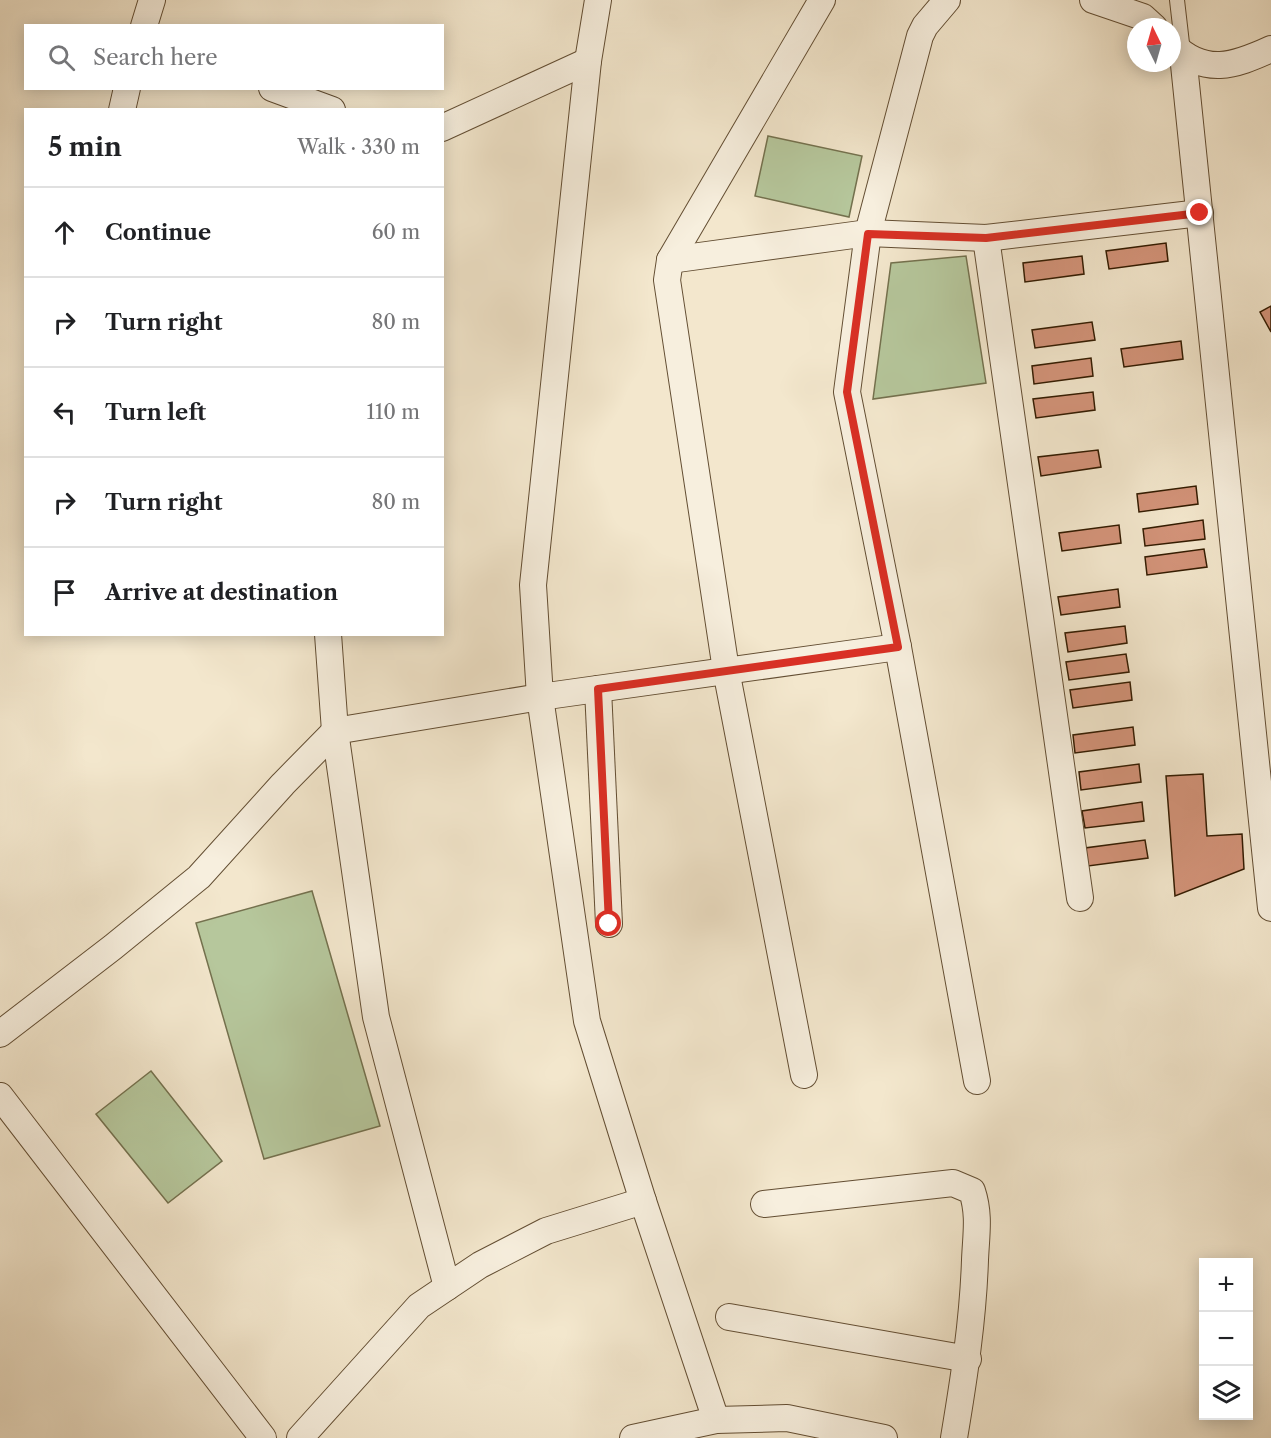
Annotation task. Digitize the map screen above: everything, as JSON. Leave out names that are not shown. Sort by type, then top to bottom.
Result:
[{"type":"street","points":[[145,24],[152,0]]},
{"type":"street","points":[[598,0],[588,61],[533,585],[540,697],[587,1021],[643,1201],[716,1420]]},
{"type":"street","points":[[804,1075],[726,670],[667,280],[670,260],[822,0]]},
{"type":"street","points":[[947,0],[925,26],[921,36],[868,234],[847,392],[898,647],[977,1081]]},
{"type":"street","points":[[1093,0],[1144,18]]},
{"type":"street","points":[[1181,52],[1208,66],[1233,63],[1254,57],[1271,48]]},
{"type":"street","points":[[444,127],[588,61]]},
{"type":"street","points":[[1181,72],[1200,213],[1271,908]]},
{"type":"street","points":[[122,108],[127,90]]},
{"type":"street","points":[[277,90],[327,108]]},
{"type":"street","points":[[670,260],[868,234],[986,238],[1200,213]]},
{"type":"street","points":[[986,238],[1080,898]]},
{"type":"street","points":[[328,636],[335,731],[376,1017],[447,1287]]},
{"type":"street","points":[[0,1034],[199,877],[283,784],[335,731],[540,697],[898,647]]},
{"type":"street","points":[[598,689],[609,924]]},
{"type":"street","points":[[0,1096],[263,1438]]},
{"type":"street","points":[[765,1204],[953,1183],[972,1191],[978,1208],[973,1310],[968,1359],[954,1438]]},
{"type":"street","points":[[300,1438],[419,1306],[480,1265],[546,1231],[643,1201]]},
{"type":"street","points":[[729,1317],[968,1359]]},
{"type":"street","points":[[633,1438],[716,1420],[787,1418],[884,1438]]},
{"type":"lane","points":[[1177,0],[1177,18]]},
{"type":"green space","points":[[768,136],[862,156],[849,217],[755,196]]},
{"type":"green space","points":[[966,256],[986,383],[873,399],[891,263]]},
{"type":"green space","points":[[312,891],[380,1126],[264,1159],[196,923]]},
{"type":"green space","points":[[151,1071],[222,1161],[168,1203],[96,1114]]},
{"type":"building","points":[[1166,243],[1168,261],[1109,269],[1106,251]]},
{"type":"building","points":[[1082,256],[1084,274],[1025,282],[1023,263]]},
{"type":"building","points":[[1271,306],[1271,332],[1260,312]]},
{"type":"building","points":[[1092,322],[1095,340],[1035,348],[1032,330]]},
{"type":"building","points":[[1181,341],[1183,359],[1124,367],[1121,349]]},
{"type":"building","points":[[1091,358],[1093,376],[1034,384],[1032,366]]},
{"type":"building","points":[[1093,392],[1095,410],[1036,418],[1033,399]]},
{"type":"building","points":[[1098,450],[1101,467],[1041,476],[1038,457]]},
{"type":"building","points":[[1196,486],[1198,504],[1139,512],[1137,494]]},
{"type":"building","points":[[1203,520],[1205,539],[1145,546],[1143,529]]},
{"type":"building","points":[[1119,525],[1121,543],[1062,551],[1059,533]]},
{"type":"building","points":[[1204,549],[1207,567],[1147,575],[1145,557]]},
{"type":"building","points":[[1118,589],[1120,607],[1061,615],[1058,597]]},
{"type":"building","points":[[1125,626],[1127,643],[1068,652],[1065,633]]},
{"type":"building","points":[[1126,654],[1129,672],[1069,680],[1066,662]]},
{"type":"building","points":[[1130,682],[1132,700],[1073,708],[1070,690]]},
{"type":"building","points":[[1133,727],[1135,745],[1075,753],[1073,735]]},
{"type":"building","points":[[1139,764],[1141,782],[1081,790],[1079,772]]},
{"type":"building","points":[[1203,774],[1207,836],[1242,834],[1244,869],[1175,896],[1166,776]]},
{"type":"building","points":[[1142,802],[1144,821],[1085,828],[1082,811]]},
{"type":"building","points":[[1145,840],[1148,858],[1088,866],[1085,848]]},
{"type":"route","points":[[609,924],[598,689],[898,647],[847,392],[868,234],[986,238],[1200,213]]}]
